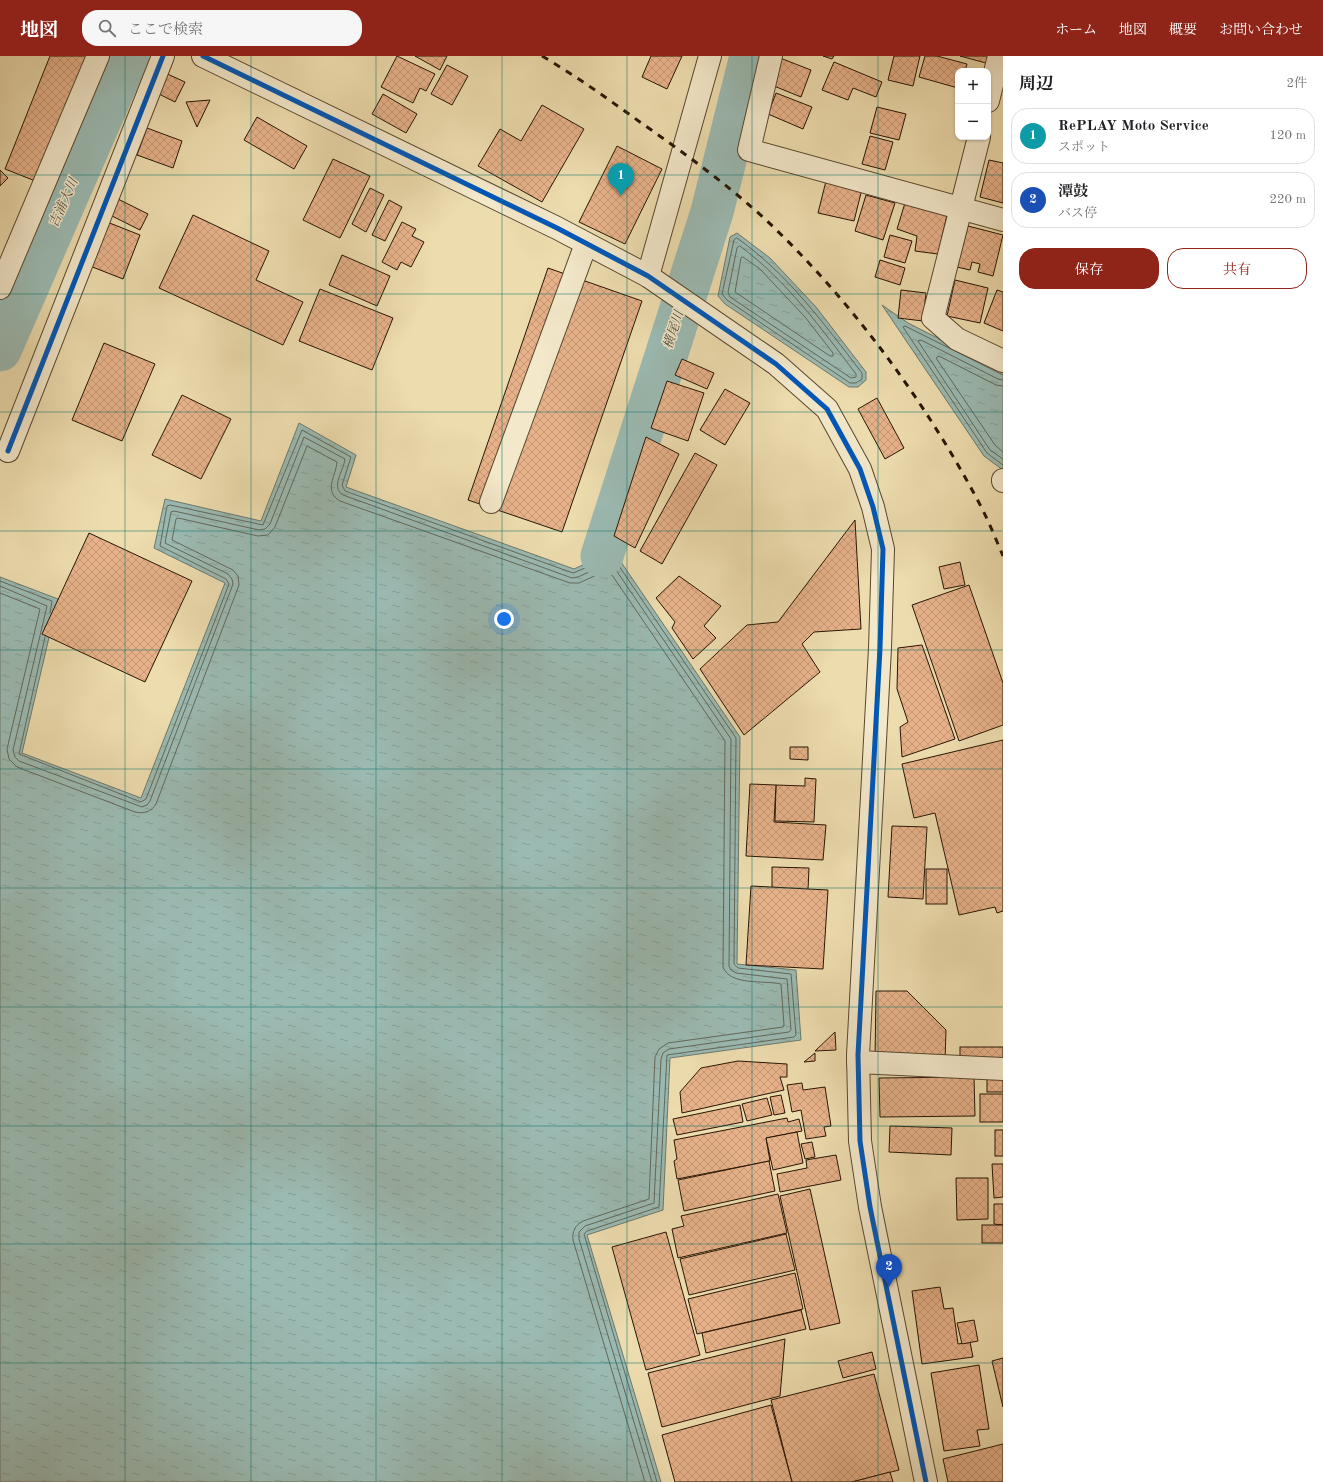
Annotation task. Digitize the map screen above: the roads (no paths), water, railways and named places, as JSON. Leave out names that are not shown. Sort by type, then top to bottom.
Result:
[{"type":"street","points":[[0,288],[98,56]]},
{"type":"street","points":[[8,452],[164,56]]},
{"type":"street","points":[[203,56],[233,62],[648,276],[776,364],[827,410],[860,469],[873,507],[883,549],[880,648],[858,1062],[860,1141],[869,1199],[926,1482]]},
{"type":"street","points":[[648,276],[710,56]]},
{"type":"street","points":[[771,56],[749,150],[1003,220]]},
{"type":"street","points":[[991,89],[999,56]]},
{"type":"street","points":[[978,140],[933,318],[958,338],[1003,361]]},
{"type":"street","points":[[491,502],[586,244]]},
{"type":"street","points":[[858,1062],[1003,1070]]},
{"type":"water","points":[[737,233],[770,258],[816,307],[866,372],[866,380],[858,387],[849,387],[725,304],[718,296],[730,237]]},
{"type":"water","points":[[882,305],[908,323],[1003,371],[1003,470],[984,456]]},
{"type":"water","points":[[299,423],[356,455],[346,487],[574,569],[602,556],[621,562],[740,737],[737,964],[796,970],[801,1040],[670,1058],[663,1210],[587,1235],[661,1482],[0,1482],[0,577],[58,599],[22,753],[141,798],[225,583],[154,548],[165,499],[261,521]]},
{"type":"waterway","name":"吉浦大川","points":[[0,350],[128,56]]},
{"type":"waterway","name":"横尾川","points":[[602,556],[712,212],[751,56]]},
{"type":"railway","points":[[542,56],[604,96],[721,181],[766,220],[797,250],[855,316],[882,351],[933,424],[981,506],[1003,556]]},
{"type":"place","name":"RePLAY Moto Service","points":[[621,196]]},
{"type":"place","name":"潭鼓","points":[[889,1287]]}]
